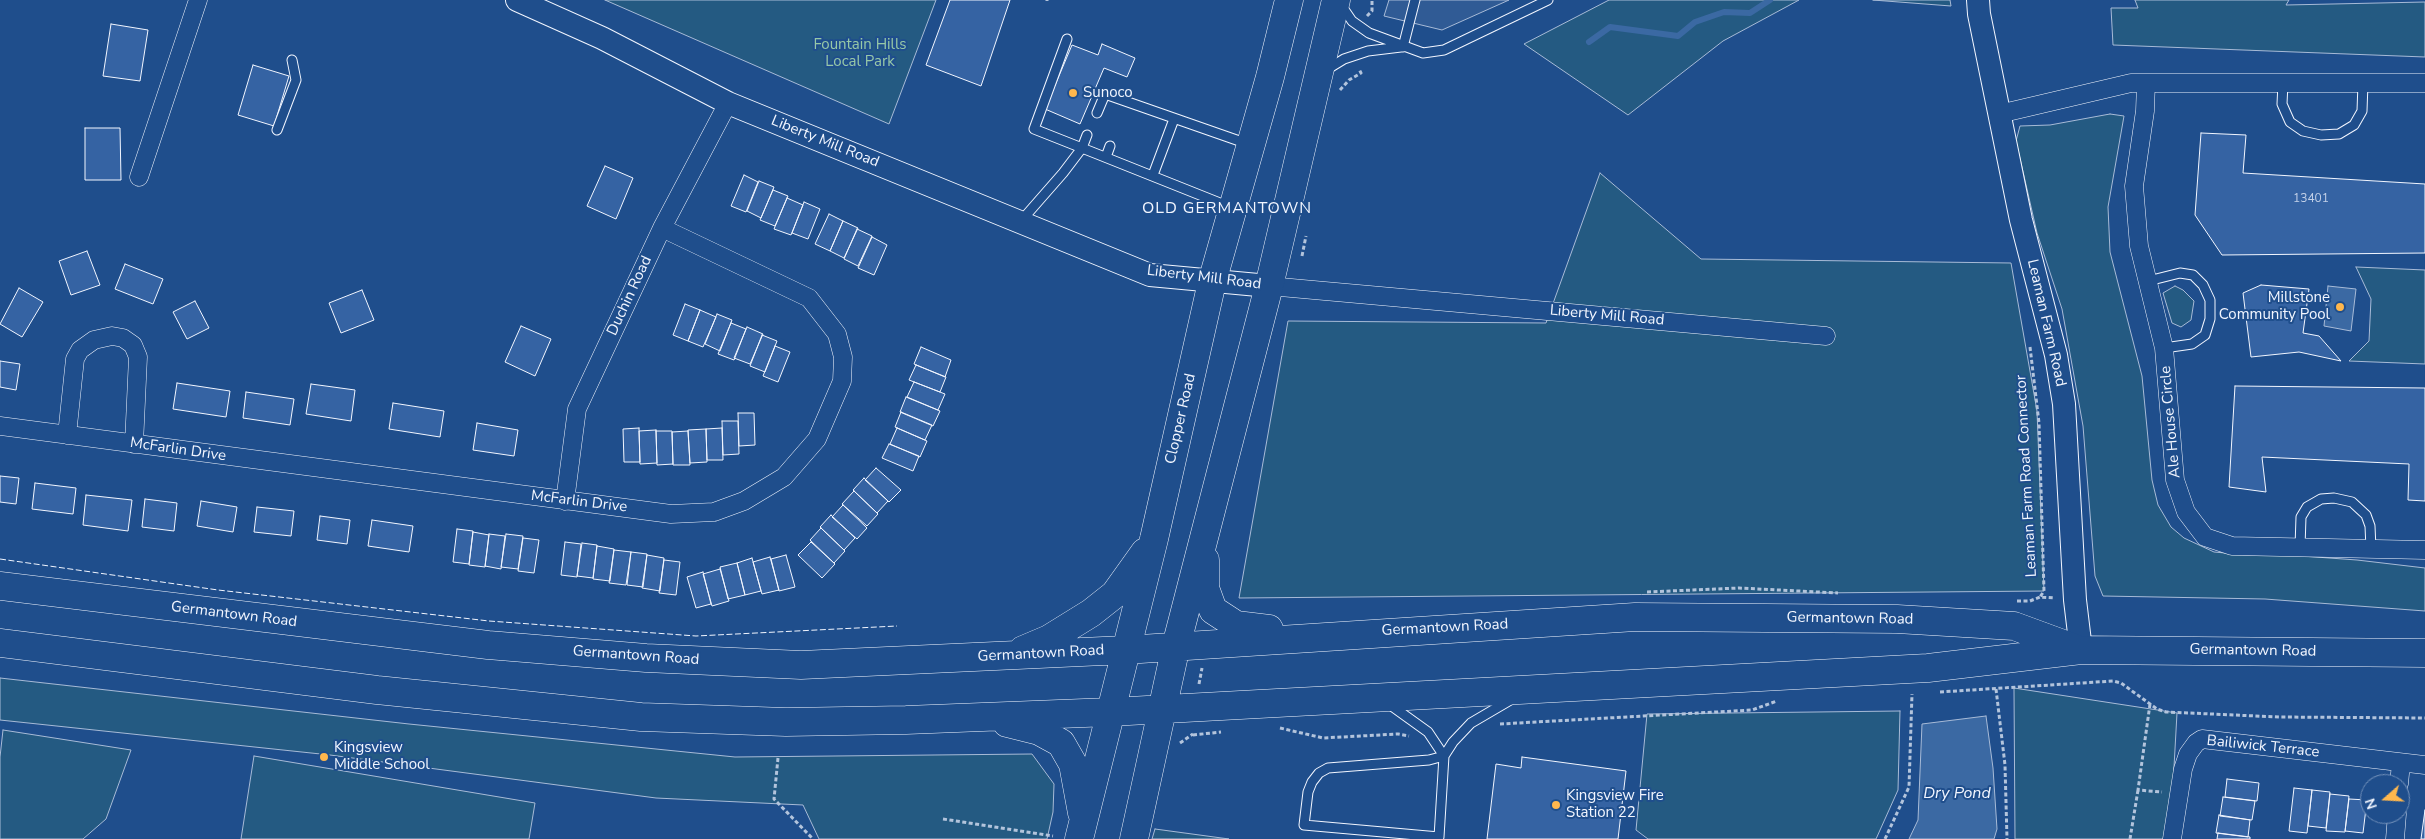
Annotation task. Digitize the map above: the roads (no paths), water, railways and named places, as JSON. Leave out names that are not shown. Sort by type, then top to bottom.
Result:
[{"type":"main road","name":"Clopper Road","points":[[1072,832],[1110,712],[1154,539],[1212,282],[1270,77],[1289,0]]},
{"type":"main road","points":[[1134,839],[1164,709],[1176,646],[1269,286],[1337,0]]},
{"type":"main road","points":[[1205,534],[1205,588],[1213,610],[1236,625],[1328,636]]},
{"type":"main road","points":[[1006,656],[1049,639],[1091,613],[1115,594],[1154,539]]},
{"type":"main road","name":"Germantown Road","points":[[0,586],[488,645],[646,658],[801,665],[1125,650],[1635,617],[1896,619],[2014,626],[2080,650]]},
{"type":"main road","name":"Germantown Road","points":[[0,643],[377,690],[641,717],[786,722],[1110,712],[1928,668],[2080,650],[2425,653]]},
{"type":"main road","points":[[979,717],[1039,731],[1061,743],[1073,764],[1072,832]]},
{"type":"street","points":[[139,177],[198,0]]},
{"type":"street","name":"Liberty Mill Road","points":[[517,0],[602,38],[728,103],[1150,275],[1826,336]]},
{"type":"street","name":"Leaman Farm Road","points":[[1978,0],[2021,220],[2056,355],[2061,384],[2080,650]]},
{"type":"street","points":[[1999,114],[2131,83],[2425,83]]},
{"type":"street","name":"Ale House Circle","points":[[2146,83],[2145,111],[2134,186],[2139,246],[2164,348],[2175,480],[2186,512],[2205,537],[2232,546],[2425,550]]},
{"type":"street","name":"Duchin Road","points":[[565,501],[577,409],[662,228],[728,103]]},
{"type":"street","name":"McFarlin Drive","points":[[0,426],[671,514],[714,512],[744,502],[784,477],[818,439],[842,380],[843,357],[838,334],[809,298],[662,228]]},
{"type":"street","points":[[67,435],[75,359],[80,350],[94,340],[112,336],[123,338],[132,346],[138,357],[134,444]]},
{"type":"street","name":"Bailiwick Terrace","points":[[2172,839],[2188,754],[2196,743],[2202,739],[2425,765]]},
{"type":"street","points":[[2400,774],[2401,763]]},
{"type":"street","points":[[2395,839],[2396,824]]},
{"type":"lane","points":[[1337,0],[1352,21],[1368,33],[1423,53],[1444,50],[1548,0]]},
{"type":"lane","points":[[1403,47],[1415,0]]},
{"type":"lane","points":[[1067,40],[1034,129],[1233,208]]},
{"type":"lane","points":[[1319,74],[1344,60],[1368,51],[1403,47]]},
{"type":"lane","points":[[277,130],[296,80],[292,60]]},
{"type":"lane","points":[[2283,83],[2282,104],[2290,122],[2303,131],[2321,135],[2339,134],[2354,125],[2362,111],[2363,83]]},
{"type":"lane","points":[[1097,113],[1105,94],[1125,106],[1148,110],[1250,145]]},
{"type":"lane","points":[[1144,119],[1148,110]]},
{"type":"lane","points":[[1153,175],[1174,119]]},
{"type":"lane","points":[[1020,221],[1063,173],[1082,148],[1087,136]]},
{"type":"lane","points":[[1106,157],[1110,146]]},
{"type":"lane","points":[[1126,165],[1130,156]]},
{"type":"lane","points":[[2148,281],[2180,273],[2193,275],[2203,285],[2210,300],[2210,319],[2205,336],[2192,344],[2164,348]]},
{"type":"lane","points":[[2300,547],[2301,517],[2307,507],[2321,499],[2334,498],[2352,502],[2366,515],[2370,526],[2371,549]]},
{"type":"lane","points":[[1444,756],[1429,760],[1328,768],[1319,773],[1312,782],[1308,792],[1304,825],[1439,837],[1444,756],[1453,742],[1471,723],[1528,689]]},
{"type":"lane","points":[[1379,697],[1424,729],[1432,737],[1444,756]]},
{"type":"water","name":"Millstone Community Pool","points":[[2328,286],[2356,289],[2351,331],[2324,326]]},
{"type":"water","name":"Dry Pond","points":[[1986,716],[1993,768],[1997,829],[1994,839],[1909,839],[1918,820],[1922,724]]},
{"type":"waterway","points":[[1589,42],[1610,27],[1678,36],[1695,22],[1724,12],[1750,13],[1770,0]]},
{"type":"place","name":"Sunoco","points":[[1073,93]]},
{"type":"place","name":"Millstone Community Pool","points":[[2340,307]]},
{"type":"place","name":"Kingsview Middle School","points":[[324,757]]},
{"type":"place","name":"Kingsview Fire Station 22","points":[[1556,805]]},
{"type":"district","name":"OLD GERMANTOWN","points":[[1227,209]]},
{"type":"park label","name":"Fountain Hills Local Park","points":[[860,54]]}]
